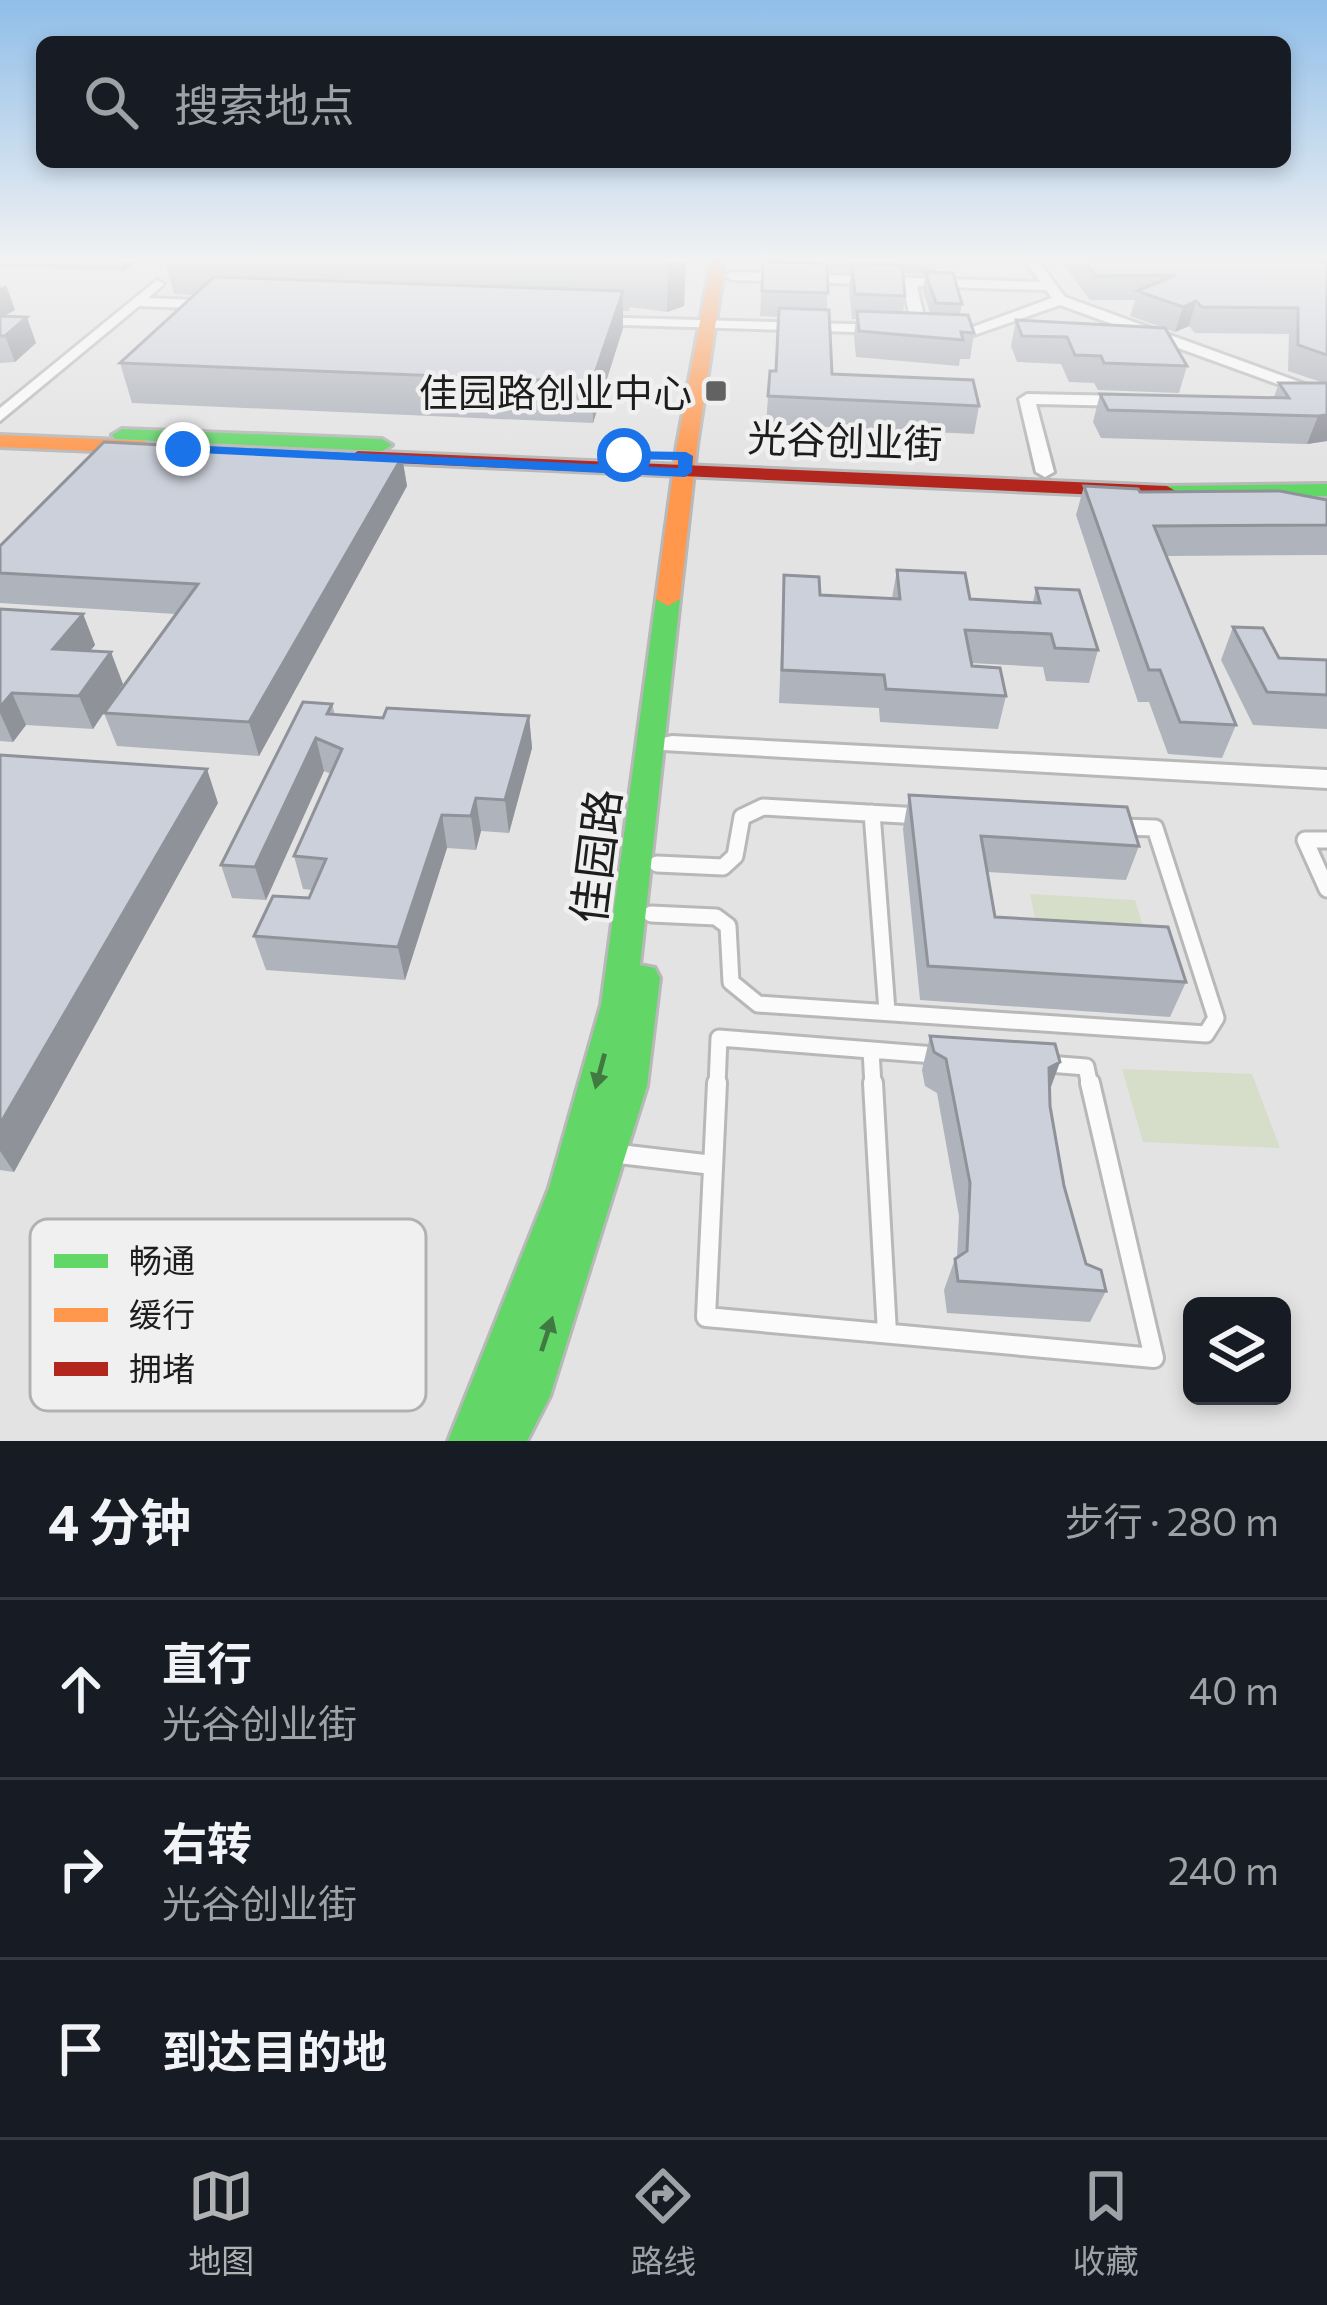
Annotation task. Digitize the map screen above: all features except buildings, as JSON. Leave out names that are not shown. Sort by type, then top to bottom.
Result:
[{"type":"main road","name":"佳园路","points":[[471,1441],[568,1188],[618,1005],[715,329]]},
{"type":"main road","name":"光谷创业街","points":[[0,429],[1224,494],[1327,490]]},
{"type":"main road","name":"光谷创业街","points":[[0,441],[697,465],[1192,478],[1327,476]]},
{"type":"main road","name":"佳园路","points":[[501,1441],[526,1396],[629,1086],[672,744],[697,465]]},
{"type":"street","points":[[0,416],[103,329]]},
{"type":"street","points":[[860,329],[979,329]]},
{"type":"street","points":[[1138,329],[1327,400]]},
{"type":"street","points":[[1045,472],[1024,402],[1027,399],[1152,402]]},
{"type":"street","points":[[1285,403],[1327,400]]},
{"type":"street","points":[[672,744],[1327,778]]},
{"type":"lane","points":[[657,864],[723,867],[735,856],[742,817],[763,807],[943,817]]},
{"type":"lane","points":[[872,813],[886,1011]]},
{"type":"lane","points":[[651,914],[716,917],[728,926],[730,982],[758,1004],[1206,1034],[1216,1018],[1155,829],[1108,826]]},
{"type":"lane","points":[[1327,840],[1304,840],[1327,889]]},
{"type":"lane","points":[[718,1038],[1086,1066],[1154,1358],[706,1317],[713,1165],[718,1038]]},
{"type":"lane","points":[[871,1050],[887,1333]]},
{"type":"lane","points":[[607,1153],[713,1165]]},
{"type":"green space","points":[[1030,894],[1135,900],[1148,943],[1039,937]]},
{"type":"green space","points":[[1122,1069],[1252,1074],[1280,1148],[1143,1142]]},
{"type":"traffic: fast","points":[[122,435],[382,445]]},
{"type":"traffic: fast","points":[[1167,492],[1327,490]]},
{"type":"traffic: fast","points":[[471,1441],[569,1188],[618,1005],[668,599]]},
{"type":"traffic: fast","points":[[501,1441],[527,1396],[629,1086],[643,978]]},
{"type":"traffic: slow","points":[[668,599],[707,329]]},
{"type":"traffic: slow","points":[[0,441],[144,447]]},
{"type":"traffic: jam","points":[[358,457],[1167,492]]},
{"type":"place","name":"佳园路创业中心","points":[[716,391]]},
{"type":"route","points":[[183,449],[685,472],[686,456],[624,455]]}]
